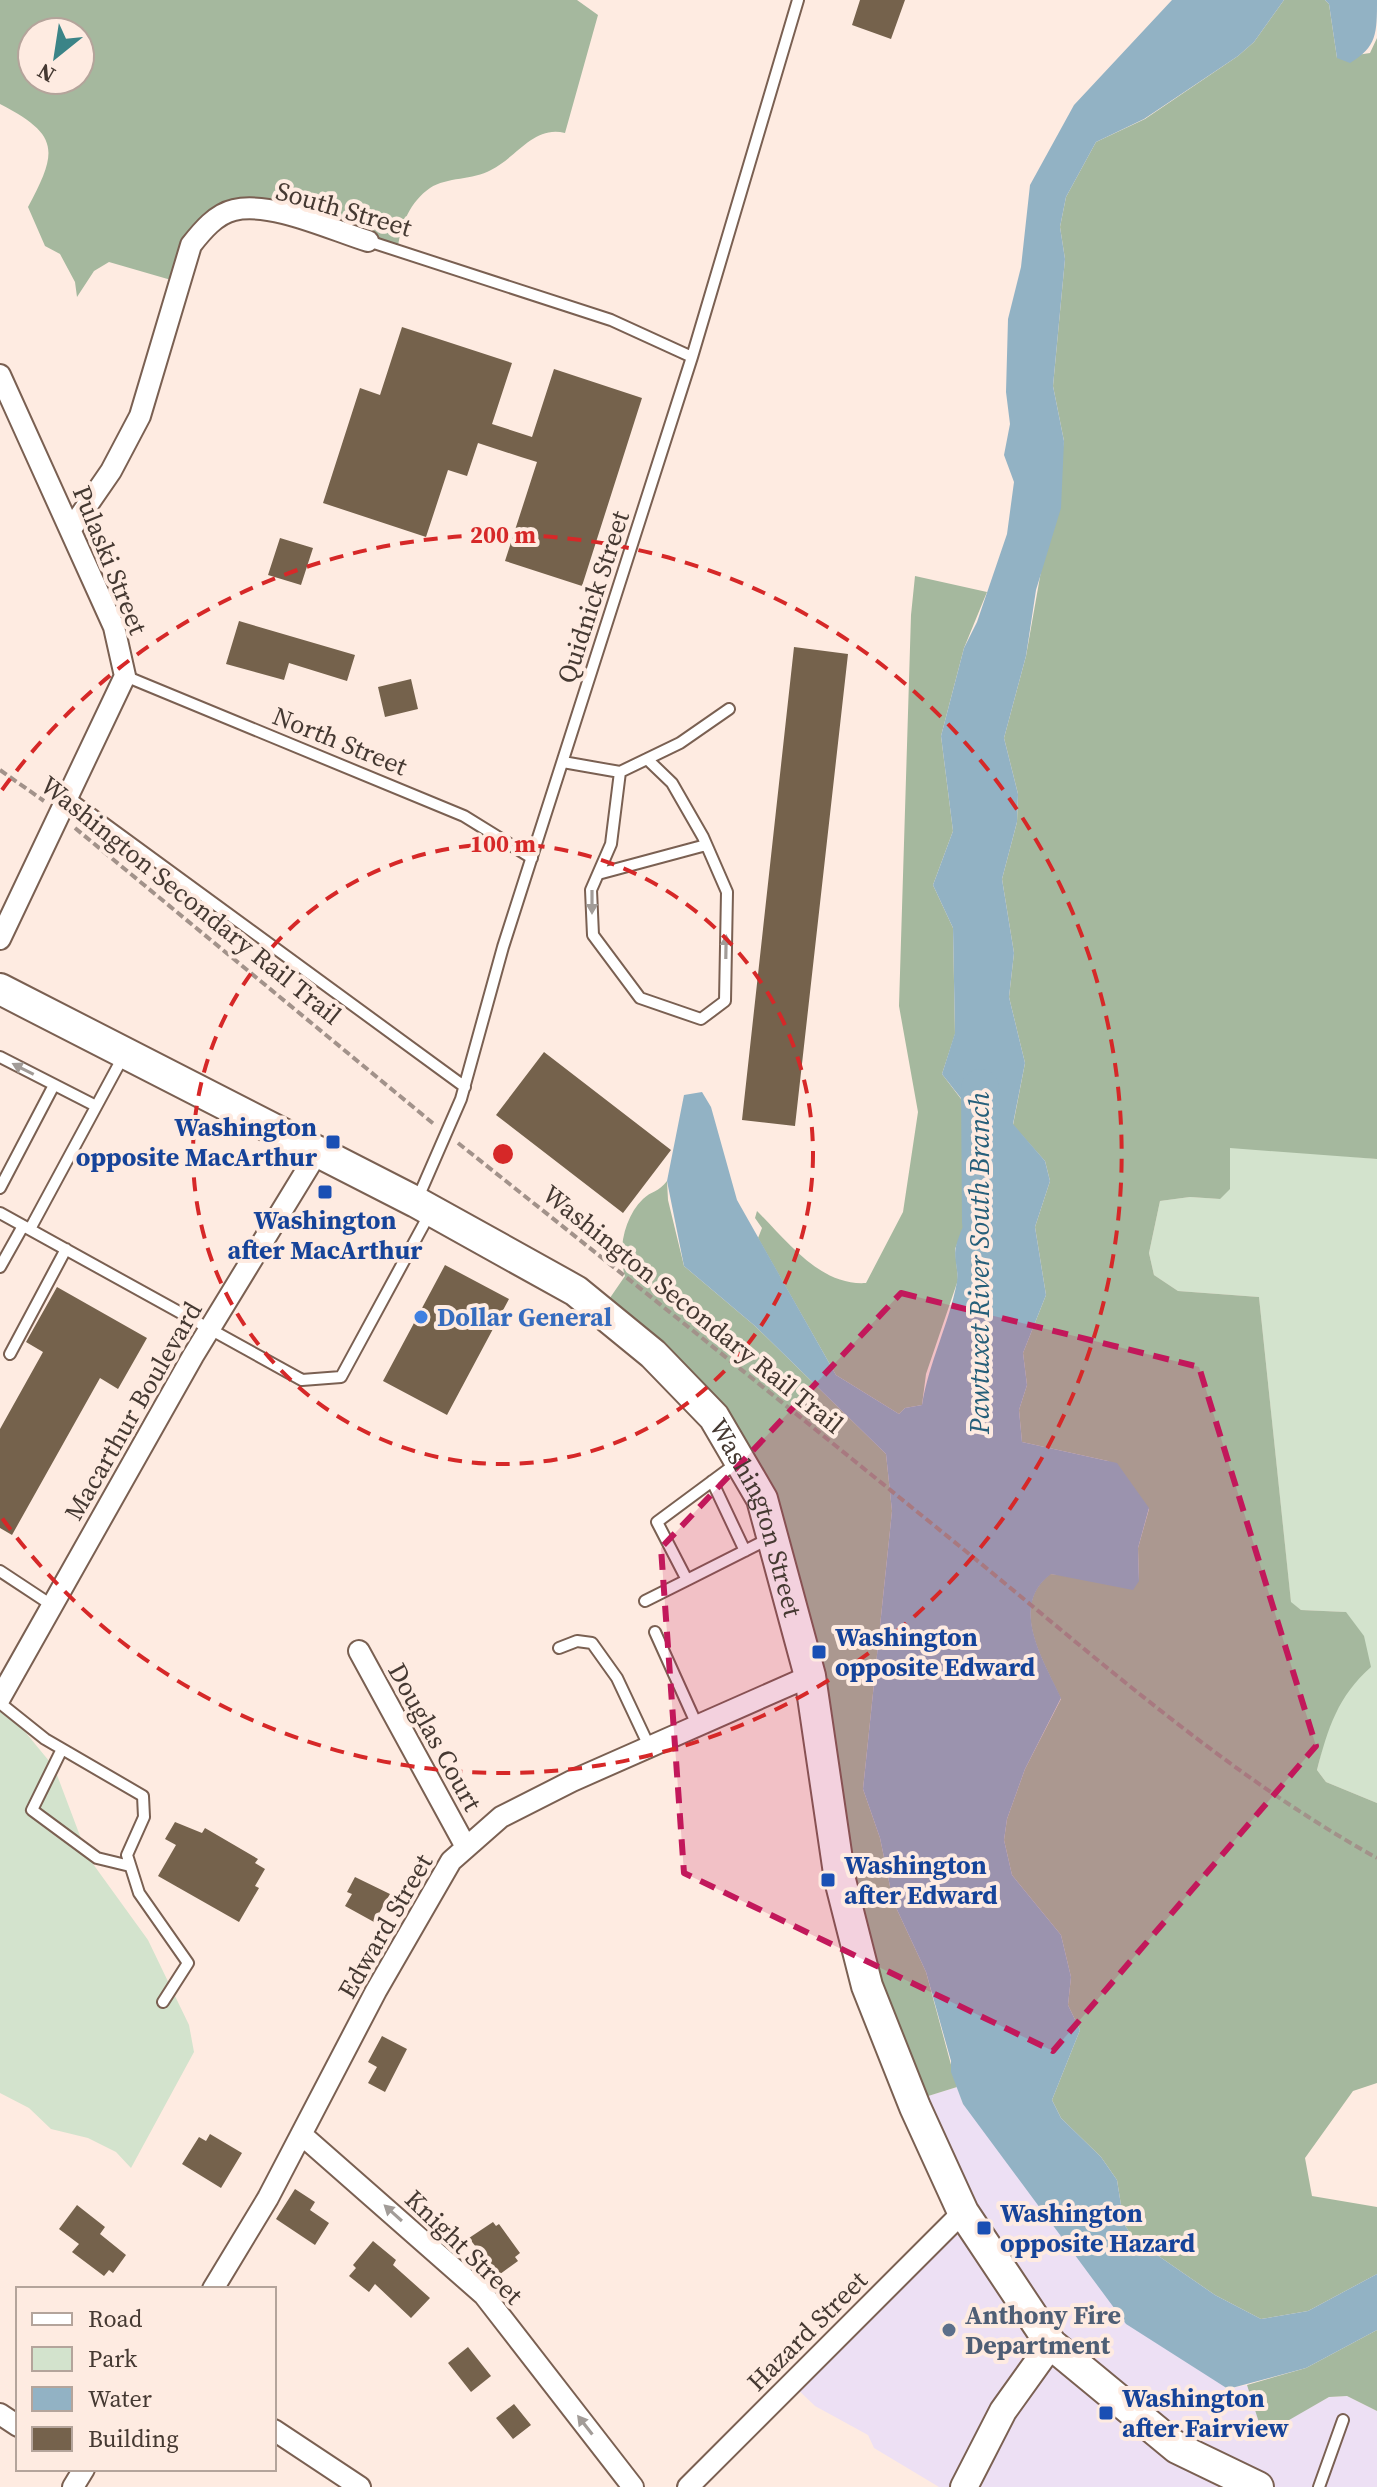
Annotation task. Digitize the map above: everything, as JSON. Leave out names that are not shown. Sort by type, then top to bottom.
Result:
[{"type":"main road","name":"Washington Street","points":[[0,989],[424,1206],[576,1291],[653,1354],[704,1406],[762,1499],[810,1676],[840,1880],[867,1986],[915,2107],[963,2212],[1051,2344],[1177,2448],[1258,2487]]},
{"type":"main road","points":[[964,2487],[1003,2411],[1051,2344]]},
{"type":"street","name":"South Street","points":[[71,529],[111,471],[140,416],[191,245],[208,224],[234,210],[275,211],[368,241]]},
{"type":"street","name":"Pulaski Street","points":[[0,375],[114,627],[125,676],[0,939]]},
{"type":"street","name":"Macarthur Boulevard","points":[[0,1700],[210,1328],[317,1153]]},
{"type":"street","name":"Douglas Court","points":[[359,1651],[466,1847]]},
{"type":"street","name":"Edward Street","points":[[214,2287],[302,2135],[423,1905],[451,1861],[501,1817],[649,1746],[810,1676]]},
{"type":"street","name":"Knight Street","points":[[302,2135],[484,2295],[633,2487]]},
{"type":"street","name":"Hazard Street","points":[[688,2487],[963,2212]]},
{"type":"street","points":[[276,2431],[360,2487]]},
{"type":"lane","name":"Quidnick Street","points":[[210,1328],[302,1380],[341,1377],[424,1206],[445,1133],[465,1087],[532,858],[692,357],[798,0]]},
{"type":"lane","name":"South Street","points":[[368,241],[611,320],[692,357]]},
{"type":"lane","name":"North Street","points":[[125,676],[464,816],[532,858]]},
{"type":"lane","points":[[563,762],[620,772],[680,743],[729,709]]},
{"type":"lane","points":[[620,772],[611,844],[591,890],[593,935],[640,998],[701,1019],[725,1001],[727,892],[706,845],[672,783],[647,759]]},
{"type":"lane","points":[[63,805],[465,1087]]},
{"type":"lane","points":[[598,874],[706,845]]},
{"type":"lane","points":[[0,1267],[27,1228],[125,1053]]},
{"type":"lane","points":[[0,1057],[96,1106]]},
{"type":"lane","points":[[0,1188],[54,1085]]},
{"type":"lane","points":[[0,1213],[210,1328]]},
{"type":"lane","points":[[10,1354],[66,1249]]},
{"type":"lane","points":[[687,1580],[657,1522],[740,1461]]},
{"type":"lane","points":[[712,1481],[745,1551]]},
{"type":"lane","points":[[645,1601],[773,1537]]},
{"type":"lane","points":[[0,1571],[53,1606]]},
{"type":"lane","points":[[655,1632],[697,1725]]},
{"type":"lane","points":[[559,1648],[577,1641],[592,1643],[617,1678],[649,1746]]},
{"type":"lane","points":[[0,1700],[62,1749],[143,1796],[144,1817],[127,1855],[139,1893],[188,1963],[163,2002]]},
{"type":"lane","points":[[62,1749],[32,1810],[97,1858],[130,1866]]},
{"type":"lane","points":[[1319,2487],[1343,2420]]},
{"type":"path","name":"Washington Secondary Rail Trail","points":[[0,770],[63,805],[445,1133],[1083,1649],[1244,1774],[1321,1827],[1377,1858]]},
{"type":"highlighted area","points":[[901,1293],[1199,1367],[1316,1746],[1053,2051],[684,1873],[661,1548]]},
{"type":"shaded area","points":[[957,2087],[963,2104],[1227,2389],[1247,2385],[1263,2434],[1329,2397],[1347,2396],[1377,2411],[1377,2487],[939,2487],[874,2448],[868,2435],[815,2406],[792,2384],[959,2217],[925,2097]]},
{"type":"green space","points":[[0,0],[577,0],[598,15],[565,133],[544,134],[491,170],[430,188],[408,214],[398,247],[261,208],[205,229],[178,282],[109,262],[94,271],[77,297],[75,282],[60,254],[45,246],[28,207],[45,172],[48,146],[34,125],[0,104]]},
{"type":"green space","points":[[1284,0],[1325,0],[1329,4],[1337,58],[1370,53],[1377,38],[1377,1159],[1230,1148],[1230,1189],[1220,1199],[1190,1197],[1160,1201],[1149,1253],[1154,1275],[1178,1291],[1259,1297],[1291,1602],[1301,1610],[1346,1612],[1364,1636],[1371,1667],[1342,1701],[1325,1740],[1317,1770],[1326,1782],[1377,1803],[1377,2083],[1353,2091],[1305,2158],[1312,2196],[1377,2207],[1377,2274],[1308,2311],[1261,2319],[1215,2295],[1134,2239],[1124,2224],[1117,2180],[1101,2157],[1061,2118],[1052,2100],[1080,2030],[1068,2005],[1071,1977],[1061,1935],[1012,1875],[1004,1840],[1007,1819],[1025,1769],[1061,1699],[1033,1635],[1032,1602],[1038,1587],[1050,1574],[1139,1581],[1138,1548],[1149,1509],[1108,1461],[1022,1442],[1019,1410],[1027,1385],[1023,1353],[1046,1295],[1035,1227],[1050,1181],[1045,1161],[1013,1125],[1025,1063],[1009,997],[1014,953],[1002,879],[1017,822],[1018,794],[1004,738],[1026,656],[1064,441],[1053,386],[1065,259],[1060,227],[1066,197],[1096,142],[1145,119],[1238,56],[1254,42]]},
{"type":"green space","points":[[915,576],[987,592],[964,648],[941,736],[953,831],[933,885],[953,928],[955,1034],[942,1074],[974,1116],[984,1143],[983,1163],[973,1205],[955,1249],[958,1280],[926,1374],[922,1405],[905,1408],[899,1414],[836,1375],[758,1238],[762,1228],[755,1218],[757,1211],[793,1248],[819,1269],[849,1282],[866,1283],[903,1212],[918,1112],[899,1006],[911,615]]},
{"type":"green space","points":[[1230,1148],[1377,1159],[1377,1803],[1326,1782],[1317,1770],[1329,1721],[1349,1686],[1346,1612],[1301,1610],[1291,1603],[1259,1297],[1178,1291],[1154,1275],[1149,1253],[1160,1201],[1190,1197],[1220,1199]]},
{"type":"green space","points":[[667,1181],[668,1200],[684,1266],[755,1326],[886,1454],[892,1511],[863,1789],[880,1838],[893,1901],[926,1972],[957,2087],[925,2097],[874,2008],[809,1680],[740,1461],[601,1311],[625,1276],[622,1246],[631,1215],[643,1199]]},
{"type":"green space","points":[[0,1707],[17,1722],[54,1767],[88,1857],[148,1940],[189,2025],[194,2052],[131,2168],[116,2152],[88,2138],[51,2129],[29,2108],[0,2093]]},
{"type":"green space","points":[[1377,2330],[1377,2411],[1347,2396],[1329,2397],[1263,2435],[1247,2385],[1306,2368]]},
{"type":"water","points":[[1172,0],[1284,0],[1254,42],[1238,56],[1144,119],[1096,142],[1066,197],[1060,227],[1065,259],[1053,386],[1064,441],[1061,508],[1036,590],[1026,656],[1004,738],[1018,794],[1017,822],[1002,879],[1014,953],[1009,997],[1025,1063],[1013,1124],[1045,1161],[1050,1181],[1035,1227],[1046,1295],[1023,1353],[1027,1385],[1019,1410],[1022,1442],[1117,1463],[1149,1508],[1138,1548],[1139,1581],[1133,1590],[1051,1574],[1038,1587],[1032,1602],[1034,1634],[1061,1698],[1025,1769],[1007,1819],[1004,1840],[1012,1875],[1061,1935],[1071,1977],[1068,2005],[1080,2030],[1052,2100],[1061,2118],[1101,2157],[1117,2180],[1124,2224],[1134,2239],[1215,2295],[1261,2319],[1308,2311],[1377,2274],[1377,2330],[1306,2368],[1228,2389],[1126,2324],[963,2104],[951,2072],[951,2061],[926,1972],[893,1901],[880,1838],[863,1789],[892,1511],[886,1454],[755,1326],[684,1266],[667,1181],[684,1095],[702,1092],[711,1107],[737,1200],[836,1375],[899,1414],[905,1408],[922,1405],[957,1282],[956,1246],[984,1168],[983,1141],[976,1123],[942,1074],[955,1033],[953,928],[933,885],[953,831],[941,736],[964,648],[977,622],[1007,534],[1014,482],[1004,455],[1010,424],[1006,392],[1008,319],[1021,267],[1030,185],[1074,105]]},
{"type":"water","points":[[1325,0],[1377,0],[1374,38],[1366,51],[1350,63],[1337,58],[1329,4]]},
{"type":"building","points":[[860,0],[905,0],[891,39],[852,25]]},
{"type":"building","points":[[402,327],[512,363],[492,424],[532,437],[554,369],[642,398],[582,586],[505,561],[537,462],[478,443],[467,476],[448,470],[426,537],[323,503],[360,388],[380,395]]},
{"type":"building","points":[[280,538],[313,548],[301,585],[268,575]]},
{"type":"building","points":[[239,621],[355,655],[347,681],[289,663],[284,680],[226,664]]},
{"type":"building","points":[[794,647],[848,654],[795,1126],[742,1120]]},
{"type":"building","points":[[411,679],[418,709],[385,717],[378,687]]},
{"type":"building","points":[[544,1052],[671,1150],[623,1213],[496,1115]]},
{"type":"building","points":[[445,1265],[509,1299],[447,1415],[383,1381]]},
{"type":"building","points":[[57,1287],[147,1338],[118,1389],[100,1378],[12,1535],[0,1528],[0,1429],[43,1352],[26,1342]]},
{"type":"building","points":[[175,1822],[202,1833],[205,1828],[258,1859],[255,1863],[265,1869],[255,1886],[259,1888],[239,1922],[158,1876],[176,1845],[165,1839]]},
{"type":"building","points":[[355,1877],[390,1894],[374,1922],[345,1906],[352,1894],[347,1892]]},
{"type":"building","points":[[382,2036],[407,2049],[385,2092],[368,2083],[377,2067],[368,2062]]},
{"type":"building","points":[[210,2134],[242,2153],[221,2188],[182,2164],[199,2137],[206,2141]]},
{"type":"building","points":[[295,2189],[315,2202],[310,2210],[329,2223],[315,2245],[276,2219]]},
{"type":"building","points":[[77,2205],[105,2227],[100,2234],[126,2255],[113,2273],[109,2270],[104,2276],[72,2252],[79,2244],[59,2229]]},
{"type":"building","points":[[493,2222],[496,2226],[499,2224],[520,2253],[515,2257],[518,2261],[496,2277],[472,2250],[476,2247],[469,2238]]},
{"type":"building","points":[[373,2241],[396,2260],[393,2265],[430,2298],[411,2318],[375,2284],[369,2292],[349,2276],[356,2268],[353,2265]]},
{"type":"building","points":[[468,2347],[491,2376],[471,2392],[448,2363]]},
{"type":"building","points":[[514,2404],[531,2425],[513,2439],[496,2418]]},
{"type":"waterway","name":"Pawtuxet River South Branch","points":[[980,1088],[981,1222]]},
{"type":"place","name":"Washington opposite MacArthur","points":[[333,1142]]},
{"type":"place","name":"Washington after MacArthur","points":[[325,1192]]},
{"type":"place","name":"Dollar General","points":[[421,1317]]},
{"type":"place","name":"Washington opposite Edward","points":[[819,1652]]},
{"type":"place","name":"Washington after Edward","points":[[828,1880]]},
{"type":"place","name":"Washington opposite Hazard","points":[[984,2228]]},
{"type":"place","name":"Anthony Fire Department","points":[[949,2330]]},
{"type":"place","name":"Washington after Fairview","points":[[1106,2413]]}]
